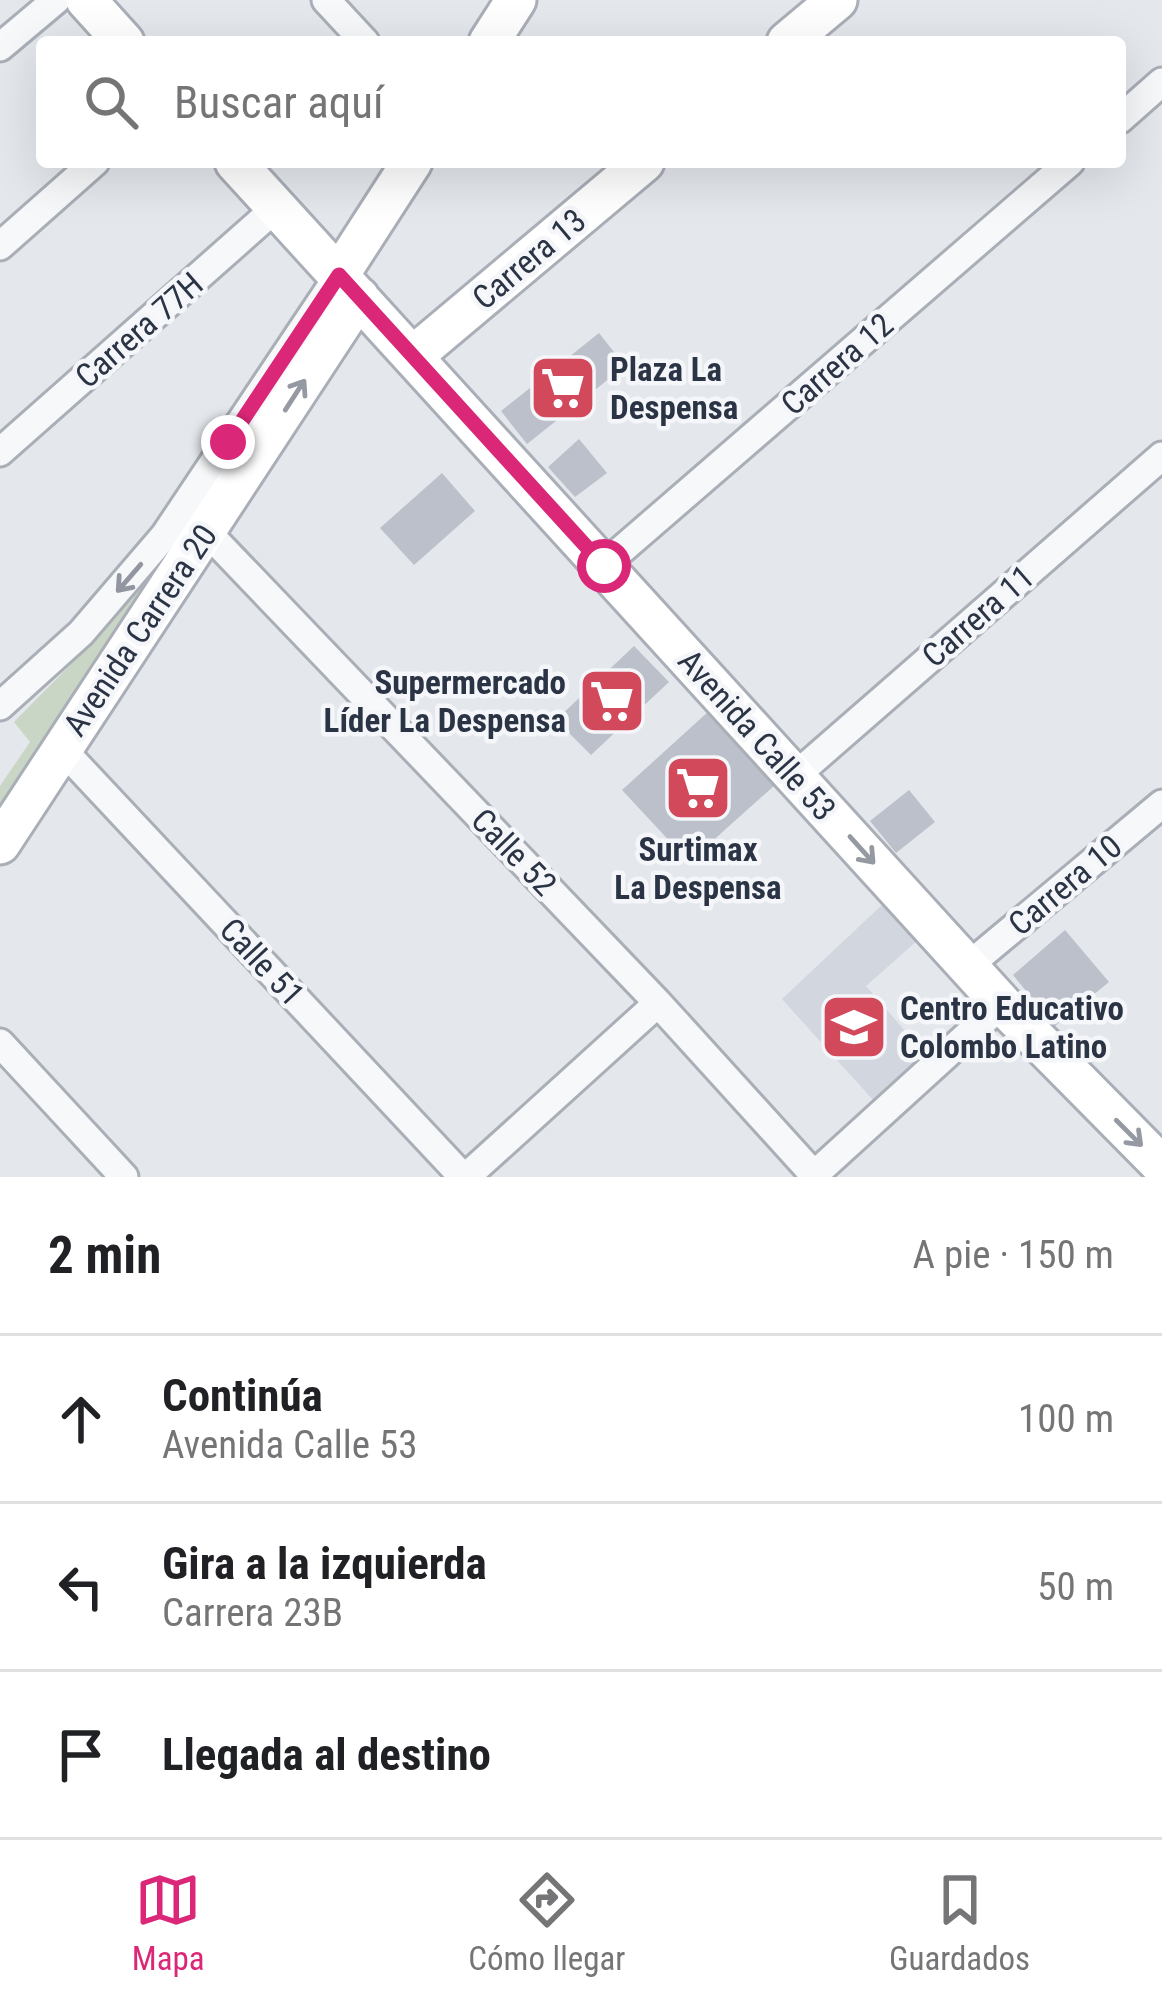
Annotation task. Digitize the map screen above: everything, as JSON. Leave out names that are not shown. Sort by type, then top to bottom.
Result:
[{"type":"street","points":[[0,47],[56,0]]},
{"type":"street","points":[[326,0],[359,36]]},
{"type":"street","points":[[493,36],[516,0]]},
{"type":"street","points":[[794,36],[837,0]]},
{"type":"street","points":[[1126,114],[1162,82]]},
{"type":"street","points":[[0,246],[88,168]]},
{"type":"street","name":"Avenida Calle 53","points":[[241,168],[1002,1004],[1162,1166]]},
{"type":"street","name":"Avenida Carrera 20","points":[[0,844],[206,532],[349,286],[409,168]]},
{"type":"street","name":"Carrera 13","points":[[413,356],[637,168]]},
{"type":"street","name":"Carrera 12","points":[[604,566],[1063,168]]},
{"type":"street","name":"Carrera 77H","points":[[0,452],[278,207]]},
{"type":"street","points":[[0,706],[81,633],[165,535],[349,286]]},
{"type":"street","name":"Carrera 11","points":[[795,776],[1162,457]]},
{"type":"street","name":"Calle 52","points":[[206,532],[658,1003],[815,1176]]},
{"type":"street","name":"Calle 51","points":[[61,748],[465,1177]]},
{"type":"street","name":"Carrera 10","points":[[968,966],[1162,804]]},
{"type":"street","points":[[465,1177],[658,1003]]},
{"type":"street","points":[[815,1176],[1002,1004]]},
{"type":"street","points":[[0,1043],[124,1177]]},
{"type":"shaded area","name":"Centro Educativo Colombo Latino","points":[[883,904],[918,940],[866,986],[925,1054],[874,1101],[782,999]]},
{"type":"green space","points":[[213,485],[0,826],[0,786],[30,742],[14,722],[89,646]]},
{"type":"building","name":"Plaza La Despensa","points":[[599,333],[625,366],[527,444],[501,411]]},
{"type":"building","points":[[579,439],[607,473],[575,497],[548,467]]},
{"type":"building","points":[[442,473],[475,511],[414,565],[380,528]]},
{"type":"building","name":"Supermercado Líder La Despensa","points":[[634,646],[669,682],[591,755],[556,720]]},
{"type":"building","name":"Surtimax La Despensa","points":[[709,711],[775,785],[689,862],[622,790]]},
{"type":"building","points":[[909,790],[935,822],[896,853],[870,821]]},
{"type":"building","points":[[1065,930],[1109,982],[1055,1026],[1013,975]]},
{"type":"place","name":"Plaza La Despensa","points":[[563,388]]},
{"type":"place","name":"Supermercado Líder La Despensa","points":[[612,701]]},
{"type":"place","name":"Surtimax La Despensa","points":[[698,788]]},
{"type":"place","name":"Centro Educativo Colombo Latino","points":[[854,1027]]},
{"type":"route","points":[[228,442],[339,275],[604,566]]}]
